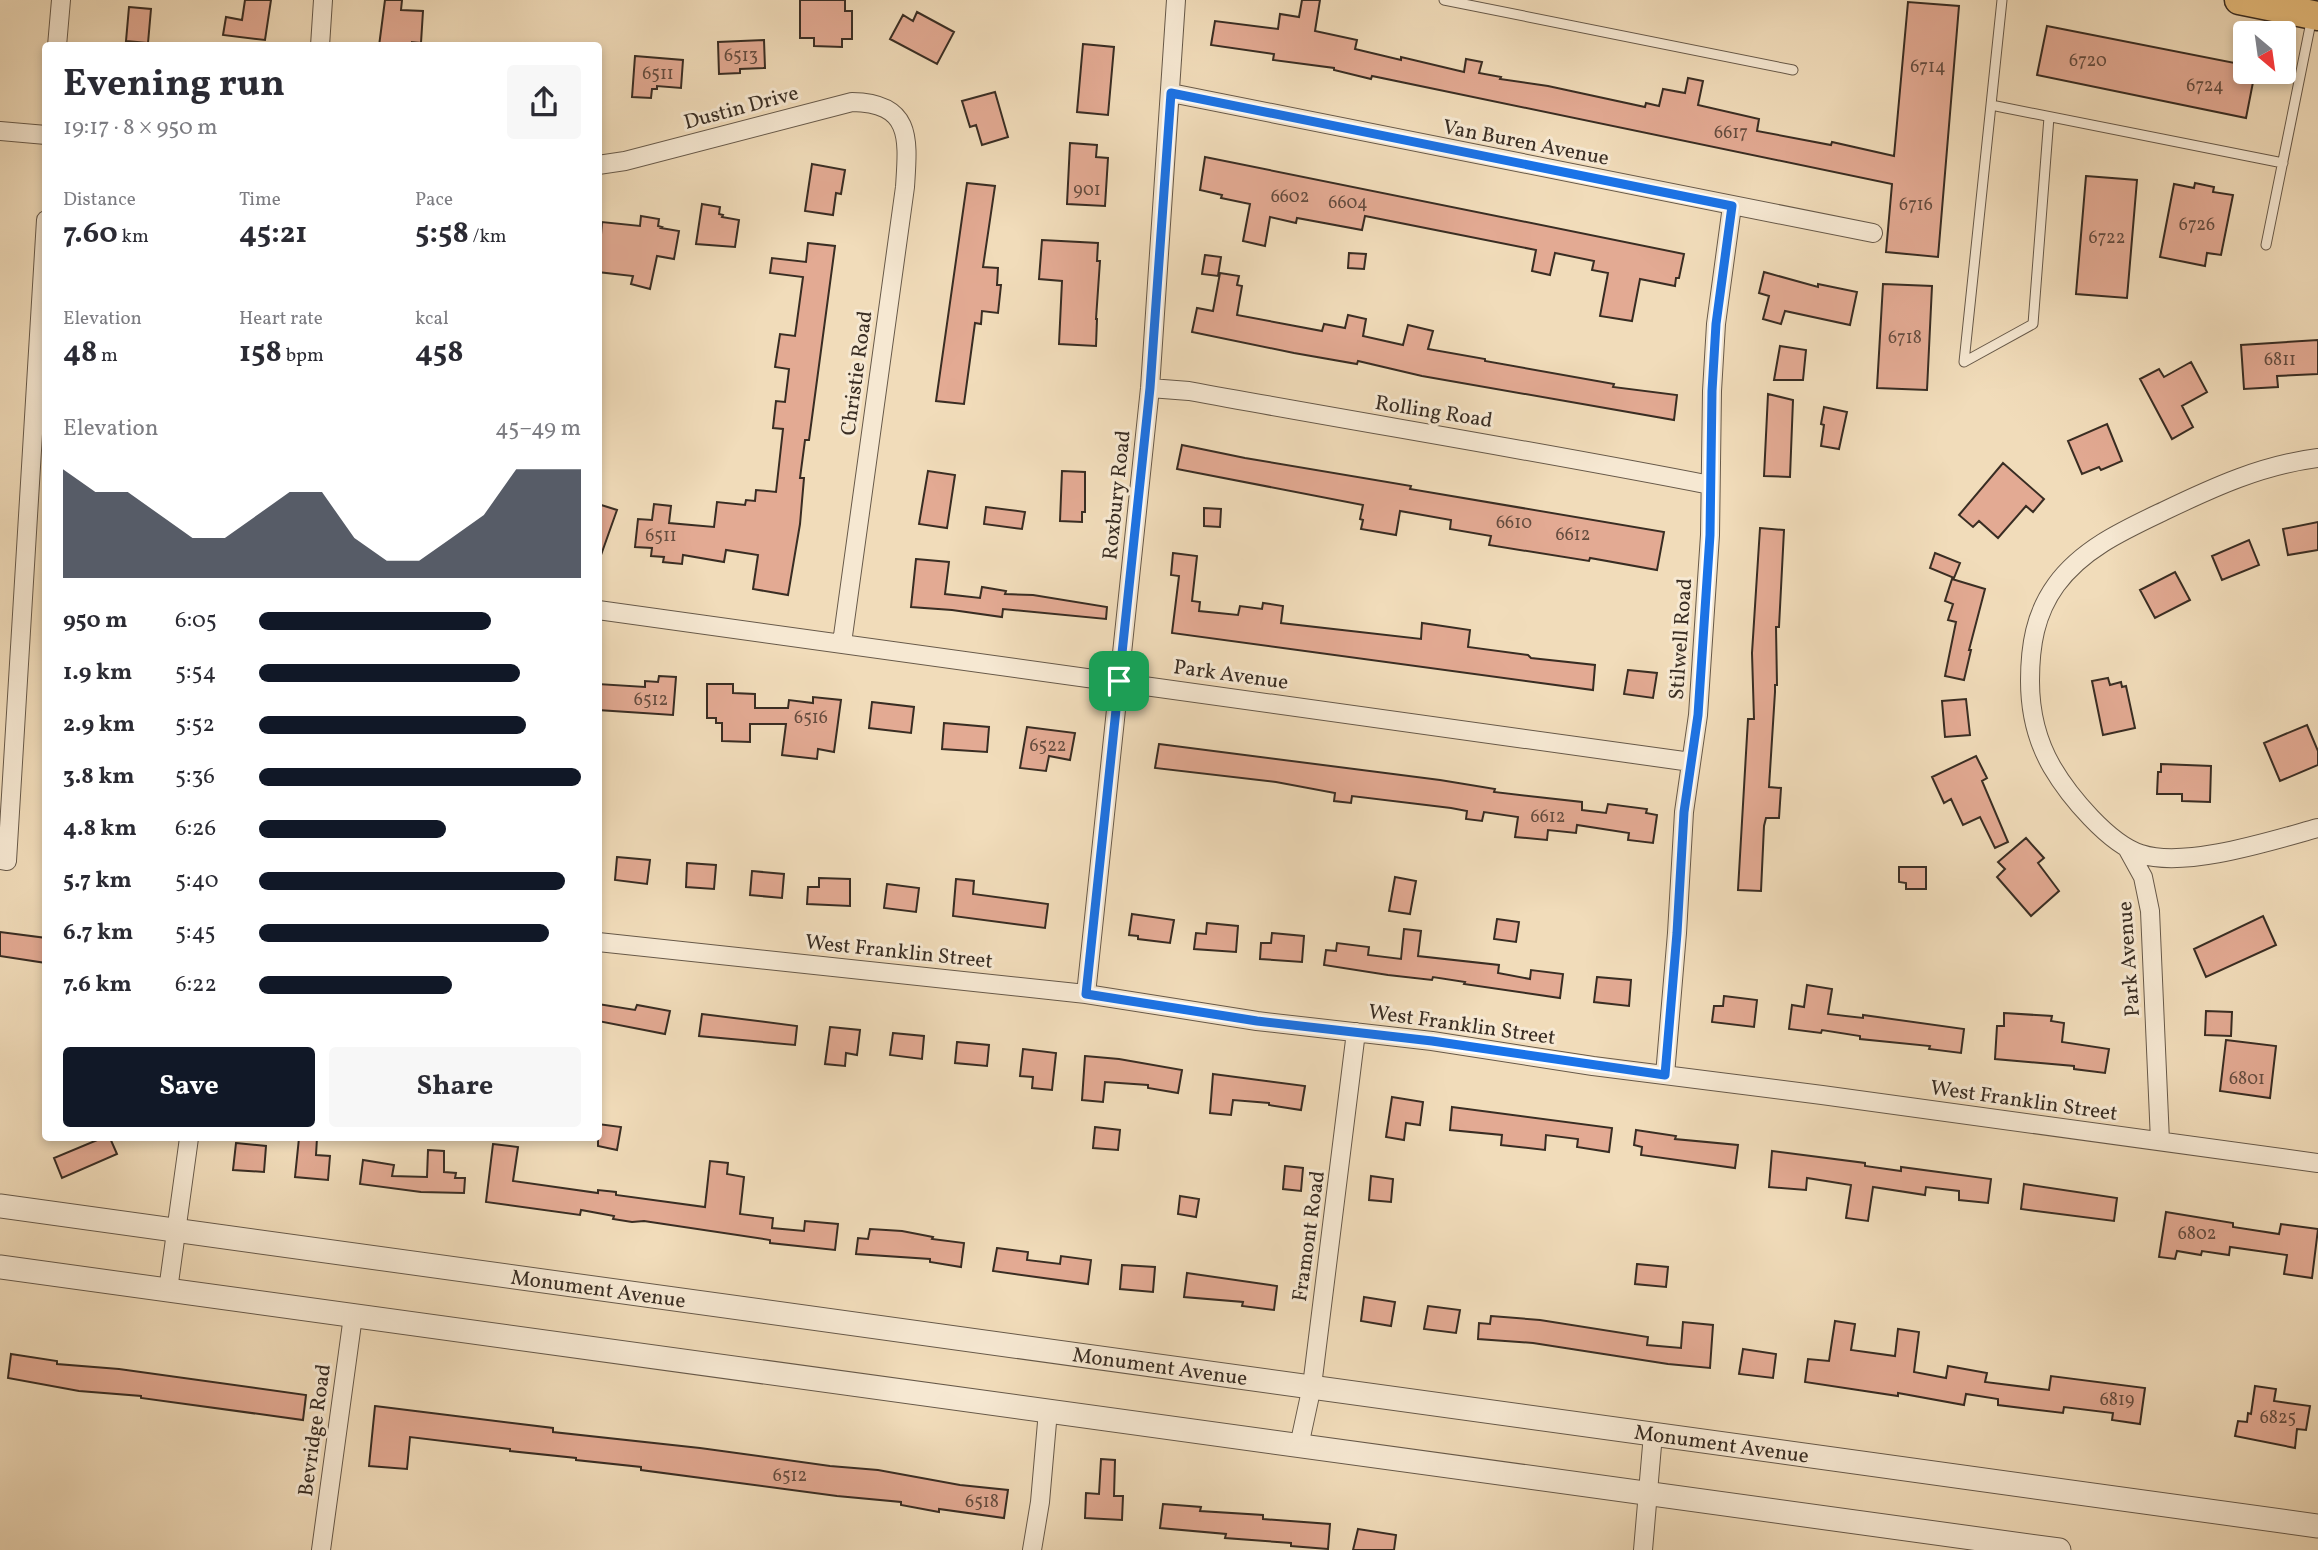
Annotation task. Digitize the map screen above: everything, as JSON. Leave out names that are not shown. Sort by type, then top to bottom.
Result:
[{"type":"main road","points":[[2239,0],[2315,16]]},
{"type":"street","points":[[57,42],[61,0]]},
{"type":"street","points":[[320,42],[323,0]]},
{"type":"street","name":"Roxbury Road","points":[[1086,994],[1150,388],[1176,0]]},
{"type":"street","name":"Van Buren Avenue","points":[[1171,93],[1873,233]]},
{"type":"street","name":"Dustin Drive","points":[[602,164],[625,162],[852,102],[873,102],[893,114]]},
{"type":"street","name":"Christie Road","points":[[842,643],[905,187],[907,138],[901,123],[893,114]]},
{"type":"street","points":[[0,131],[42,135]]},
{"type":"street","name":"Stilwell Road","points":[[1665,1075],[1684,812],[1698,715],[1710,535],[1716,324],[1732,206]]},
{"type":"street","points":[[3,860],[42,280]]},
{"type":"street","name":"Rolling Road","points":[[1150,388],[1189,391],[1432,435],[1529,449],[1710,485]]},
{"type":"street","points":[[2318,457],[2285,462],[2241,476],[2125,529],[2093,549],[2070,568],[2055,586],[2044,605],[2030,649],[2030,692],[2034,722],[2045,756],[2062,784],[2086,814],[2127,848],[2143,855],[2191,857],[2271,841],[2318,828]]},
{"type":"street","name":"Park Avenue","points":[[602,611],[1690,762]]},
{"type":"street","name":"Park Avenue","points":[[2127,848],[2143,877],[2150,911],[2160,1141]]},
{"type":"street","name":"West Franklin Street","points":[[602,942],[1086,994],[1257,1021],[1356,1031],[2318,1163]]},
{"type":"street","name":"Framont Road","points":[[1299,1446],[1311,1385],[1356,1031]]},
{"type":"street","points":[[168,1290],[190,1141]]},
{"type":"street","name":"Monument Avenue","points":[[0,1206],[2318,1526]]},
{"type":"street","points":[[0,1267],[2059,1550]]},
{"type":"street","name":"Bevridge Road","points":[[321,1550],[352,1316]]},
{"type":"street","points":[[1032,1550],[1040,1502],[1048,1411]]},
{"type":"street","points":[[1643,1550],[1653,1434]]},
{"type":"lane","points":[[1444,0],[1793,69]]},
{"type":"lane","points":[[2002,0],[1964,362],[2033,324],[2049,117]]},
{"type":"lane","points":[[2266,245],[2315,16]]},
{"type":"lane","points":[[1991,105],[2283,163]]},
{"type":"building","points":[[245,0],[271,0],[265,40],[223,35],[226,17],[242,20]]},
{"type":"building","points":[[385,0],[402,0],[401,10],[423,11],[421,42],[380,42]]},
{"type":"building","points":[[800,0],[845,0],[845,11],[852,11],[852,39],[842,39],[842,47],[814,46],[814,38],[800,38]]},
{"type":"building","points":[[1302,0],[1320,0],[1315,31],[1357,40],[1355,49],[1464,72],[1466,59],[1482,62],[1479,73],[1501,77],[1500,79],[1548,86],[1645,107],[1646,103],[1659,106],[1663,89],[1685,93],[1688,78],[1703,81],[1698,105],[1759,119],[1757,131],[1831,145],[1832,142],[1894,156],[1908,2],[1959,6],[1938,257],[1886,252],[1892,184],[1372,76],[1371,79],[1334,68],[1273,60],[1274,54],[1211,45],[1215,21],[1278,29],[1280,14],[1299,17]]},
{"type":"building","points":[[129,7],[151,9],[148,42],[126,41]]},
{"type":"building","points":[[917,12],[954,32],[937,64],[890,39],[903,15],[913,21]]},
{"type":"building","points":[[2047,26],[2233,63],[2233,84],[2253,84],[2246,118],[2037,75]]},
{"type":"building","points":[[764,40],[765,68],[740,69],[740,73],[719,74],[718,42]]},
{"type":"building","points":[[1083,44],[1114,47],[1108,115],[1077,112]]},
{"type":"building","points":[[635,56],[683,60],[681,88],[657,86],[657,89],[652,89],[651,98],[632,97]]},
{"type":"building","points":[[995,92],[1008,137],[982,145],[976,125],[970,127],[962,101]]},
{"type":"building","points":[[1070,143],[1097,145],[1096,157],[1108,158],[1105,206],[1067,204]]},
{"type":"building","points":[[1205,157],[1684,254],[1679,278],[1676,278],[1675,286],[1640,279],[1632,321],[1600,316],[1608,273],[1592,270],[1594,261],[1555,253],[1550,275],[1532,271],[1536,250],[1365,216],[1362,230],[1297,218],[1296,223],[1270,217],[1265,246],[1243,241],[1250,204],[1200,190]]},
{"type":"building","points":[[812,164],[845,170],[841,194],[836,193],[833,215],[805,211]]},
{"type":"building","points":[[2086,176],[2137,180],[2127,298],[2076,294]]},
{"type":"building","points":[[967,183],[995,186],[983,267],[998,268],[997,285],[1001,285],[998,313],[982,311],[981,324],[975,323],[964,404],[936,401]]},
{"type":"building","points":[[2195,183],[2214,187],[2213,192],[2233,195],[2221,255],[2207,253],[2205,266],[2160,257],[2174,184],[2194,188]]},
{"type":"building","points":[[702,204],[720,207],[719,214],[723,215],[722,217],[739,220],[735,247],[696,244]]},
{"type":"building","points":[[641,216],[659,219],[658,226],[661,228],[679,231],[674,259],[657,256],[650,289],[631,284],[633,276],[602,272],[602,222],[640,226]]},
{"type":"building","points":[[1042,240],[1098,243],[1097,261],[1100,261],[1096,346],[1059,344],[1062,281],[1039,279]]},
{"type":"building","points":[[808,243],[835,246],[809,440],[805,440],[800,478],[804,478],[800,524],[788,595],[753,589],[758,555],[726,550],[724,562],[683,555],[682,564],[663,562],[664,557],[651,556],[652,548],[635,547],[638,519],[652,520],[654,504],[671,506],[669,523],[714,527],[717,502],[745,505],[746,500],[755,501],[756,490],[776,492],[783,429],[773,428],[776,401],[785,402],[789,369],[775,367],[780,334],[795,336],[803,277],[770,273],[772,258],[806,262]]},
{"type":"building","points":[[1349,253],[1366,254],[1364,269],[1348,268]]},
{"type":"building","points":[[1205,255],[1221,257],[1218,276],[1202,274]]},
{"type":"building","points":[[1764,272],[1818,287],[1818,284],[1857,292],[1850,325],[1785,311],[1781,324],[1763,319],[1769,296],[1759,293]]},
{"type":"building","points":[[1220,273],[1239,276],[1237,285],[1242,286],[1237,315],[1322,331],[1324,324],[1345,328],[1348,315],[1366,319],[1363,336],[1403,345],[1408,325],[1433,331],[1428,349],[1614,384],[1613,387],[1677,395],[1674,420],[1422,376],[1358,361],[1357,364],[1294,353],[1192,332],[1197,308],[1213,311]]},
{"type":"building","points":[[1883,284],[1932,286],[1927,390],[1877,388]]},
{"type":"building","points":[[2318,340],[2318,374],[2277,376],[2278,387],[2244,389],[2241,345]]},
{"type":"building","points":[[1780,346],[1806,350],[1803,380],[1774,380]]},
{"type":"building","points":[[2191,362],[2207,392],[2182,406],[2193,427],[2172,439],[2140,379],[2159,369],[2164,377]]},
{"type":"building","points":[[1768,394],[1793,400],[1790,477],[1764,476]]},
{"type":"building","points":[[1824,407],[1847,412],[1839,449],[1821,446]]},
{"type":"building","points":[[2107,424],[2122,461],[2082,474],[2068,441]]},
{"type":"building","points":[[1182,445],[1411,486],[1410,489],[1664,532],[1657,570],[1489,545],[1491,536],[1450,529],[1451,520],[1400,511],[1396,535],[1361,529],[1363,505],[1177,469]]},
{"type":"building","points":[[2003,463],[2044,499],[2033,512],[2026,506],[1998,538],[1979,521],[1973,527],[1959,515]]},
{"type":"building","points":[[928,471],[955,475],[947,528],[919,524]]},
{"type":"building","points":[[1062,471],[1085,472],[1085,512],[1082,512],[1082,522],[1060,521]]},
{"type":"building","points":[[602,505],[617,510],[602,552]]},
{"type":"building","points":[[986,507],[1025,512],[1022,529],[984,524]]},
{"type":"building","points":[[1204,508],[1221,509],[1220,527],[1204,526]]},
{"type":"building","points":[[2318,522],[2318,550],[2288,555],[2283,529]]},
{"type":"building","points":[[1760,528],[1784,530],[1779,627],[1776,627],[1777,685],[1769,787],[1781,788],[1779,818],[1766,818],[1764,826],[1761,891],[1738,890],[1748,719],[1754,719],[1752,653]]},
{"type":"building","points":[[2249,540],[2259,565],[2222,580],[2212,556]]},
{"type":"building","points":[[1173,553],[1197,556],[1192,601],[1200,602],[1199,611],[1238,615],[1240,606],[1262,609],[1263,603],[1283,606],[1281,623],[1421,639],[1422,623],[1470,630],[1468,647],[1595,665],[1593,690],[1172,633],[1179,576],[1171,575]]},
{"type":"building","points":[[1935,553],[1960,563],[1954,578],[1930,568]]},
{"type":"building","points":[[916,559],[949,562],[945,594],[980,598],[982,587],[1006,591],[1005,594],[1033,595],[1107,607],[1106,619],[1003,609],[1002,617],[911,607]]},
{"type":"building","points":[[2175,572],[2190,600],[2155,618],[2140,590]]},
{"type":"building","points":[[1952,579],[1985,589],[1964,680],[1945,676],[1956,622],[1948,620],[1953,604],[1945,601]]},
{"type":"building","points":[[1628,670],[1657,673],[1653,698],[1624,694]]},
{"type":"building","points":[[659,676],[676,677],[673,715],[602,710],[602,684],[645,687],[645,681],[658,682]]},
{"type":"building","points":[[2108,678],[2110,685],[2121,682],[2122,687],[2126,686],[2135,728],[2103,735],[2092,681]]},
{"type":"building","points":[[707,684],[733,684],[733,693],[755,694],[755,708],[788,708],[789,700],[813,703],[813,697],[841,700],[834,752],[818,749],[817,759],[782,755],[786,724],[750,724],[750,742],[722,741],[722,723],[716,723],[716,718],[707,718]]},
{"type":"building","points":[[1966,699],[1970,735],[1945,737],[1942,701]]},
{"type":"building","points":[[872,702],[914,707],[911,733],[869,728]]},
{"type":"building","points":[[944,723],[989,727],[987,752],[942,749]]},
{"type":"building","points":[[2307,725],[2318,751],[2318,765],[2280,781],[2264,743]]},
{"type":"building","points":[[1027,727],[1075,733],[1070,760],[1049,756],[1046,771],[1020,768]]},
{"type":"building","points":[[1159,744],[1440,780],[1495,789],[1494,792],[1582,802],[1582,810],[1606,813],[1608,804],[1647,809],[1646,813],[1657,815],[1653,843],[1628,840],[1629,833],[1577,825],[1576,833],[1548,830],[1547,840],[1515,837],[1518,817],[1484,812],[1482,821],[1466,819],[1467,811],[1451,808],[1352,796],[1351,803],[1334,801],[1335,793],[1276,782],[1155,768]]},
{"type":"building","points":[[1976,756],[1987,778],[1982,781],[2008,842],[1995,848],[1980,817],[1963,825],[1951,799],[1944,803],[1932,777]]},
{"type":"building","points":[[2161,764],[2211,766],[2210,802],[2182,801],[2182,794],[2157,794]]},
{"type":"building","points":[[2026,838],[2044,858],[2038,863],[2059,891],[2031,916],[1997,877],[2005,869],[1998,862]]},
{"type":"building","points":[[617,857],[650,860],[647,884],[615,880]]},
{"type":"building","points":[[687,863],[716,865],[714,889],[686,887]]},
{"type":"building","points":[[1899,867],[1926,867],[1926,889],[1906,889],[1906,883],[1899,882]]},
{"type":"building","points":[[752,871],[784,874],[782,898],[750,895]]},
{"type":"building","points":[[1395,877],[1416,881],[1410,914],[1389,911]]},
{"type":"building","points":[[819,878],[850,879],[850,906],[807,904],[808,887],[819,887]]},
{"type":"building","points":[[956,879],[974,881],[973,894],[1048,904],[1045,928],[953,916]]},
{"type":"building","points":[[887,884],[919,888],[916,912],[884,908]]},
{"type":"building","points":[[1132,914],[1174,920],[1170,943],[1138,939],[1138,936],[1129,935]]},
{"type":"building","points":[[2263,916],[2276,945],[2206,977],[2194,949]]},
{"type":"building","points":[[1497,919],[1519,922],[1516,942],[1494,939]]},
{"type":"building","points":[[1207,923],[1238,926],[1236,952],[1194,949],[1196,933],[1206,934]]},
{"type":"building","points":[[1404,929],[1421,931],[1418,956],[1499,965],[1498,973],[1530,979],[1531,970],[1563,974],[1560,998],[1433,977],[1432,980],[1324,965],[1326,950],[1336,951],[1337,943],[1369,947],[1368,955],[1401,959]]},
{"type":"building","points":[[0,932],[42,937],[42,962],[0,956]]},
{"type":"building","points":[[1272,933],[1304,936],[1302,962],[1260,959],[1261,943],[1271,943]]},
{"type":"building","points":[[1597,977],[1631,980],[1629,1006],[1594,1002]]},
{"type":"building","points":[[1807,985],[1832,989],[1828,1014],[1863,1018],[1863,1015],[1964,1029],[1961,1053],[1929,1049],[1930,1046],[1860,1039],[1860,1036],[1822,1030],[1821,1033],[1789,1029],[1792,1005],[1804,1007]]},
{"type":"building","points":[[1724,996],[1757,1000],[1754,1027],[1712,1022],[1714,1006],[1723,1006]]},
{"type":"building","points":[[602,1005],[635,1010],[637,1005],[670,1011],[665,1034],[602,1022]]},
{"type":"building","points":[[2206,1011],[2232,1012],[2231,1036],[2205,1035]]},
{"type":"building","points":[[2004,1013],[2052,1016],[2051,1021],[2064,1023],[2062,1042],[2109,1049],[2105,1073],[2074,1069],[2074,1066],[1995,1059],[1997,1026],[2004,1026]]},
{"type":"building","points":[[702,1014],[797,1026],[795,1045],[699,1036]]},
{"type":"building","points":[[830,1027],[860,1030],[857,1055],[846,1053],[845,1066],[825,1064]]},
{"type":"building","points":[[893,1033],[924,1036],[922,1059],[890,1055]]},
{"type":"building","points":[[2226,1040],[2276,1046],[2270,1098],[2220,1091]]},
{"type":"building","points":[[957,1042],[989,1045],[987,1066],[955,1063]]},
{"type":"building","points":[[1023,1049],[1056,1053],[1052,1090],[1032,1088],[1033,1077],[1020,1076]]},
{"type":"building","points":[[1085,1056],[1182,1070],[1178,1093],[1148,1088],[1148,1085],[1105,1082],[1103,1102],[1082,1100]]},
{"type":"building","points":[[1213,1074],[1305,1086],[1301,1110],[1269,1103],[1233,1100],[1231,1115],[1210,1113]]},
{"type":"building","points":[[1392,1097],[1423,1102],[1420,1125],[1406,1123],[1404,1140],[1386,1137]]},
{"type":"building","points":[[1452,1107],[1612,1128],[1609,1152],[1577,1147],[1578,1139],[1546,1135],[1545,1150],[1501,1145],[1502,1135],[1450,1130]]},
{"type":"building","points":[[602,1125],[621,1127],[617,1150],[598,1146],[598,1141],[602,1141]]},
{"type":"building","points":[[1095,1127],[1120,1130],[1118,1150],[1093,1148]]},
{"type":"building","points":[[1636,1130],[1676,1136],[1675,1139],[1738,1145],[1735,1168],[1641,1155],[1642,1147],[1634,1145]]},
{"type":"building","points":[[95,1141],[111,1141],[117,1154],[62,1178],[54,1158]]},
{"type":"building","points":[[299,1141],[317,1141],[316,1155],[330,1156],[328,1180],[295,1177]]},
{"type":"building","points":[[236,1143],[266,1146],[264,1172],[233,1170]]},
{"type":"building","points":[[493,1144],[518,1147],[513,1181],[598,1193],[598,1190],[616,1192],[616,1195],[705,1207],[710,1161],[728,1163],[727,1174],[744,1177],[740,1214],[773,1218],[772,1228],[804,1231],[805,1221],[838,1224],[835,1250],[770,1243],[770,1240],[644,1221],[632,1222],[581,1210],[580,1215],[486,1202]]},
{"type":"building","points":[[428,1150],[444,1151],[444,1172],[456,1173],[455,1178],[465,1178],[464,1193],[421,1192],[360,1184],[363,1160],[394,1165],[392,1176],[427,1177]]},
{"type":"building","points":[[1772,1151],[1865,1163],[1865,1166],[1901,1171],[1901,1167],[1991,1179],[1988,1203],[1959,1200],[1959,1191],[1926,1187],[1925,1195],[1873,1187],[1868,1221],[1846,1218],[1851,1185],[1807,1178],[1806,1190],[1769,1187]]},
{"type":"building","points":[[1285,1166],[1303,1168],[1301,1191],[1283,1189]]},
{"type":"building","points":[[1371,1176],[1393,1179],[1391,1202],[1369,1200]]},
{"type":"building","points":[[2024,1184],[2117,1198],[2114,1221],[2021,1209]]},
{"type":"building","points":[[1180,1196],[1199,1199],[1196,1217],[1178,1214]]},
{"type":"building","points":[[2166,1212],[2279,1234],[2281,1224],[2318,1229],[2312,1278],[2284,1274],[2287,1255],[2230,1247],[2229,1255],[2202,1251],[2201,1255],[2177,1251],[2175,1259],[2159,1257]]},
{"type":"building","points":[[870,1229],[902,1231],[933,1237],[932,1239],[964,1243],[961,1267],[930,1262],[930,1259],[856,1254],[858,1238],[868,1239]]},
{"type":"building","points":[[997,1248],[1028,1252],[1027,1260],[1060,1264],[1061,1256],[1091,1260],[1088,1284],[993,1271]]},
{"type":"building","points":[[1637,1264],[1668,1267],[1666,1287],[1635,1284]]},
{"type":"building","points":[[1122,1265],[1155,1267],[1153,1292],[1120,1289]]},
{"type":"building","points":[[1187,1273],[1277,1286],[1274,1310],[1242,1306],[1243,1302],[1184,1297]]},
{"type":"building","points":[[1364,1297],[1395,1302],[1391,1326],[1361,1321]]},
{"type":"building","points":[[1428,1306],[1460,1310],[1456,1333],[1424,1329]]},
{"type":"building","points":[[1491,1316],[1540,1320],[1648,1337],[1647,1345],[1681,1348],[1683,1322],[1713,1325],[1710,1368],[1533,1343],[1478,1339],[1479,1323],[1490,1324]]},
{"type":"building","points":[[1835,1321],[1855,1324],[1851,1350],[1895,1356],[1898,1329],[1919,1332],[1914,1372],[1946,1378],[1948,1366],[1987,1373],[1985,1382],[2049,1390],[2051,1376],[2145,1388],[2140,1424],[2112,1420],[2113,1413],[2064,1407],[2063,1413],[1998,1405],[1998,1399],[1966,1394],[1964,1405],[1898,1393],[1898,1396],[1805,1382],[1808,1359],[1829,1361]]},
{"type":"building","points":[[1743,1349],[1776,1354],[1773,1378],[1739,1374]]},
{"type":"building","points":[[11,1354],[57,1361],[57,1364],[119,1369],[306,1395],[303,1420],[141,1396],[79,1391],[8,1378]]},
{"type":"building","points":[[2255,1386],[2276,1389],[2274,1401],[2310,1406],[2306,1430],[2297,1429],[2295,1448],[2235,1436],[2238,1421],[2247,1422],[2248,1413],[2251,1414]]},
{"type":"building","points":[[375,1406],[553,1428],[553,1432],[878,1470],[960,1485],[1008,1490],[1004,1518],[939,1509],[939,1512],[901,1505],[901,1502],[837,1496],[410,1437],[407,1469],[369,1466]]},
{"type":"building","points":[[1101,1459],[1115,1460],[1114,1496],[1123,1496],[1122,1520],[1085,1518],[1086,1493],[1099,1494]]},
{"type":"building","points":[[1163,1504],[1201,1507],[1200,1511],[1263,1515],[1263,1519],[1330,1524],[1328,1549],[1225,1538],[1226,1534],[1160,1528]]},
{"type":"building","points":[[1358,1529],[1396,1535],[1394,1550],[1353,1550]]},
{"type":"route","points":[[1171,93],[1732,206],[1716,324],[1710,535],[1698,715],[1684,812],[1665,1075],[1432,1041],[1257,1021],[1086,994],[1119,681],[1150,388],[1171,93]]}]
